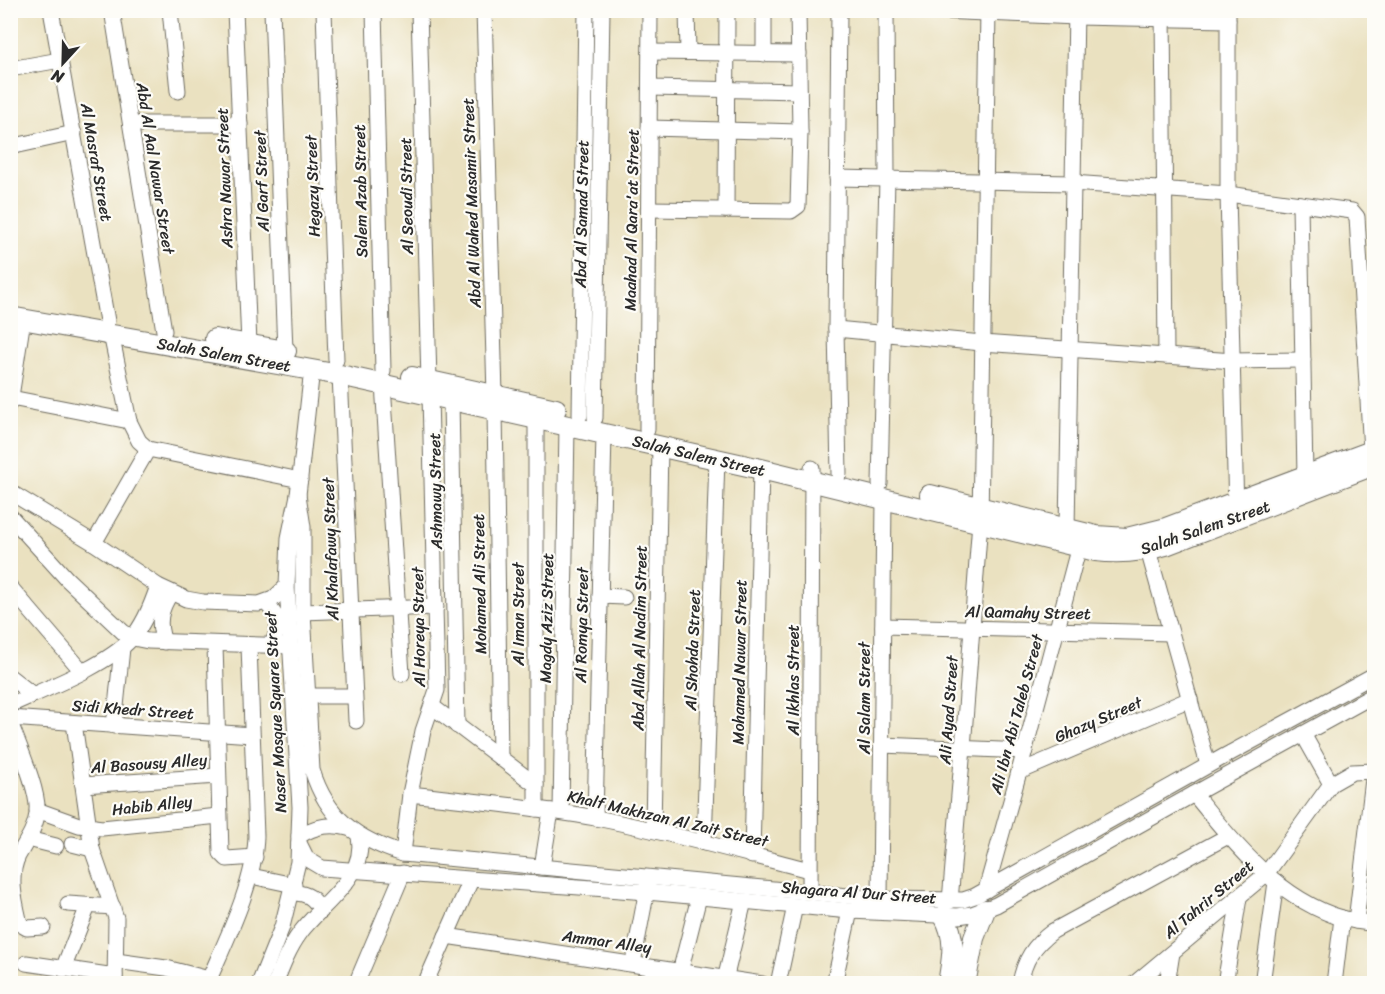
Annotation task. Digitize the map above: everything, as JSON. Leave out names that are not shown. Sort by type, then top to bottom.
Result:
[{"type":"main road","name":"Salah Salem Street","points":[[15,313],[109,327],[312,369],[338,368]]},
{"type":"main road","name":"Salah Salem Street","points":[[109,327],[164,331],[285,351],[338,368],[587,423],[660,446],[761,469],[839,474],[882,491]]},
{"type":"main road","name":"Salah Salem Street","points":[[429,388],[451,400],[495,402],[536,418],[646,430],[882,491],[980,514],[1096,536],[1127,537],[1207,521]]},
{"type":"main road","name":"Salah Salem Street","points":[[1236,510],[1305,476],[1373,455]]},
{"type":"main road","name":"Salah Salem Street","points":[[980,514],[1079,546],[1113,553],[1148,550],[1207,521],[1373,455]]},
{"type":"main road","points":[[947,908],[961,971]]},
{"type":"main road","points":[[948,984],[961,971],[985,910]]},
{"type":"street","name":"Al Masraf Street","points":[[51,10],[109,327],[129,421]]},
{"type":"street","name":"Abd Al Aal Nawar Street","points":[[112,10],[164,331]]},
{"type":"street","points":[[170,10],[178,91]]},
{"type":"street","name":"Ashra Nawar Street","points":[[235,10],[249,344]]},
{"type":"street","name":"Al Garf Street","points":[[272,10],[285,351]]},
{"type":"street","name":"Hegazy Street","points":[[324,10],[338,368]]},
{"type":"street","name":"Salem Azab Street","points":[[374,10],[383,378],[402,674]]},
{"type":"street","name":"Al Seoudi Street","points":[[419,10],[429,388]]},
{"type":"street","name":"Abd Al Wahed Masamir Street","points":[[484,10],[495,402]]},
{"type":"street","name":"Abd Al Samad Street","points":[[586,10],[587,423]]},
{"type":"street","name":"Abd Al Samad Street","points":[[587,423],[602,10]]},
{"type":"street","name":"Maahad Al Qara'at Street","points":[[646,430],[650,10]]},
{"type":"street","points":[[687,10],[688,52]]},
{"type":"street","points":[[726,210],[727,10]]},
{"type":"street","points":[[764,10],[764,54]]},
{"type":"street","points":[[649,209],[791,211],[798,206],[800,132],[798,10]]},
{"type":"street","points":[[839,10],[836,329],[839,474]]},
{"type":"street","name":"Al Salam Street","points":[[880,899],[883,332],[887,178],[886,10]]},
{"type":"street","points":[[917,10],[1228,15],[1228,194],[1236,510]]},
{"type":"street","name":"Ali Ayad Street","points":[[947,908],[963,748],[980,514],[988,11]]},
{"type":"street","points":[[1067,529],[1076,14]]},
{"type":"street","points":[[1162,14],[1166,356]]},
{"type":"street","points":[[650,52],[799,54]]},
{"type":"street","points":[[10,69],[60,60]]},
{"type":"street","points":[[650,88],[799,91]]},
{"type":"street","points":[[131,124],[240,123]]},
{"type":"street","points":[[650,128],[800,132]]},
{"type":"street","points":[[10,147],[74,133]]},
{"type":"street","points":[[837,178],[1072,183],[1228,194],[1348,210],[1357,217],[1373,455]]},
{"type":"street","points":[[1300,204],[1305,476]]},
{"type":"street","points":[[10,403],[15,313]]},
{"type":"street","points":[[836,329],[982,343],[1233,361],[1303,360]]},
{"type":"street","name":"Al Khalafawy Street","points":[[338,368],[356,722]]},
{"type":"street","name":"Naser Mosque Square Street","points":[[312,369],[299,487],[291,523],[287,586],[290,646],[317,787],[325,802],[353,832]]},
{"type":"street","name":"Al Horeya Street","points":[[403,854],[423,731],[437,690],[429,388]]},
{"type":"street","points":[[11,398],[129,421],[134,433],[148,449],[299,487]]},
{"type":"street","name":"Ashmawy Street","points":[[451,400],[457,726]]},
{"type":"street","name":"Mohamed Ali Street","points":[[495,402],[500,758]]},
{"type":"street","name":"Al Iman Street","points":[[536,418],[536,785],[549,811]]},
{"type":"street","name":"Al Romya Street","points":[[587,423],[600,596],[595,818]]},
{"type":"street","name":"Magdy Aziz Street","points":[[549,811],[587,423]]},
{"type":"street","name":"Abd Allah Al Nadim Street","points":[[654,830],[660,446]]},
{"type":"street","points":[[94,543],[148,449]]},
{"type":"street","name":"Al Shohda Street","points":[[704,843],[717,459]]},
{"type":"street","name":"Mohamed Nawar Street","points":[[753,856],[761,469]]},
{"type":"street","name":"Al Ikhlas Street","points":[[810,892],[812,474]]},
{"type":"street","name":"Naser Mosque Square Street","points":[[259,984],[282,927],[293,889],[299,839],[303,527],[299,487]]},
{"type":"street","points":[[10,492],[94,543],[164,590],[203,602],[251,604],[266,603],[287,586]]},
{"type":"street","points":[[10,516],[67,579],[123,632],[128,643],[114,726]]},
{"type":"street","name":"Ali Ibn Abi Taleb Street","points":[[986,890],[1079,546]]},
{"type":"street","points":[[1148,550],[1208,765]]},
{"type":"street","points":[[10,587],[82,671]]},
{"type":"street","points":[[10,705],[103,661],[128,643],[164,590]]},
{"type":"street","points":[[164,590],[165,602],[159,622],[164,642]]},
{"type":"street","points":[[600,596],[624,597]]},
{"type":"street","points":[[266,603],[276,613],[278,624],[271,646]]},
{"type":"street","points":[[303,612],[436,607]]},
{"type":"street","name":"Al Qamahy Street","points":[[883,626],[1172,633]]},
{"type":"street","points":[[128,643],[290,646]]},
{"type":"street","points":[[215,645],[220,849],[223,857],[231,859],[255,857]]},
{"type":"street","points":[[26,963],[115,974],[166,968],[208,981],[251,876],[255,857],[249,646]]},
{"type":"street","name":"Shagara Al Dur Street","points":[[353,832],[383,848],[403,854],[542,867],[648,885],[699,897],[850,911],[947,908],[986,890],[1374,675]]},
{"type":"street","points":[[10,677],[33,695]]},
{"type":"street","name":"Shagara Al Dur Street","points":[[299,839],[307,859],[316,866],[471,880],[810,892],[947,908],[958,916],[985,910],[1374,695]]},
{"type":"street","points":[[300,696],[354,696]]},
{"type":"street","name":"Ghazy Street","points":[[1019,772],[1190,699]]},
{"type":"street","points":[[433,707],[536,785]]},
{"type":"street","points":[[10,720],[35,796],[37,810],[36,821],[12,868],[13,884],[20,924],[27,928],[43,927]]},
{"type":"street","name":"Sidi Khedr Street","points":[[10,720],[252,735]]},
{"type":"street","points":[[74,723],[92,849],[113,907],[117,929],[115,974]]},
{"type":"street","points":[[1303,734],[1331,784]]},
{"type":"street","points":[[882,745],[1025,752]]},
{"type":"street","points":[[1223,757],[1232,773]]},
{"type":"street","points":[[1334,984],[1349,919],[1374,771]]},
{"type":"street","name":"Al Tahrir Street","points":[[1134,984],[1239,898],[1271,878],[1331,784],[1352,772],[1374,771]]},
{"type":"street","name":"Al Basousy Alley","points":[[83,785],[218,776]]},
{"type":"street","name":"Khalf Makhzan Al Zait Street","points":[[411,794],[595,818],[654,830],[809,870]]},
{"type":"street","points":[[1194,794],[1228,836],[1271,878],[1308,903],[1349,919],[1374,924]]},
{"type":"street","points":[[37,810],[89,828]]},
{"type":"street","points":[[542,867],[549,811]]},
{"type":"street","name":"Habib Alley","points":[[89,828],[219,816]]},
{"type":"street","points":[[275,984],[295,940],[307,924],[336,895],[354,870],[360,853],[353,832],[340,826],[323,826],[299,839]]},
{"type":"street","points":[[1020,984],[1023,968],[1030,953],[1040,940],[1228,836]]},
{"type":"street","points":[[28,839],[56,846]]},
{"type":"street","points":[[72,844],[92,849]]},
{"type":"street","points":[[356,984],[403,873]]},
{"type":"street","points":[[251,876],[310,896],[321,911]]},
{"type":"street","points":[[1262,984],[1271,878]]},
{"type":"street","points":[[425,984],[471,880]]},
{"type":"street","points":[[633,963],[648,885]]},
{"type":"street","points":[[679,977],[699,897]]},
{"type":"street","points":[[1225,984],[1239,898]]},
{"type":"street","points":[[725,981],[744,901]]},
{"type":"street","points":[[68,904],[113,907]]},
{"type":"street","points":[[63,969],[88,906]]},
{"type":"street","points":[[778,984],[795,906]]},
{"type":"street","points":[[834,984],[850,911]]},
{"type":"street","name":"Ammar Alley","points":[[446,936],[633,963],[679,977],[762,984]]},
{"type":"street","points":[[1167,984],[1172,952]]}]
